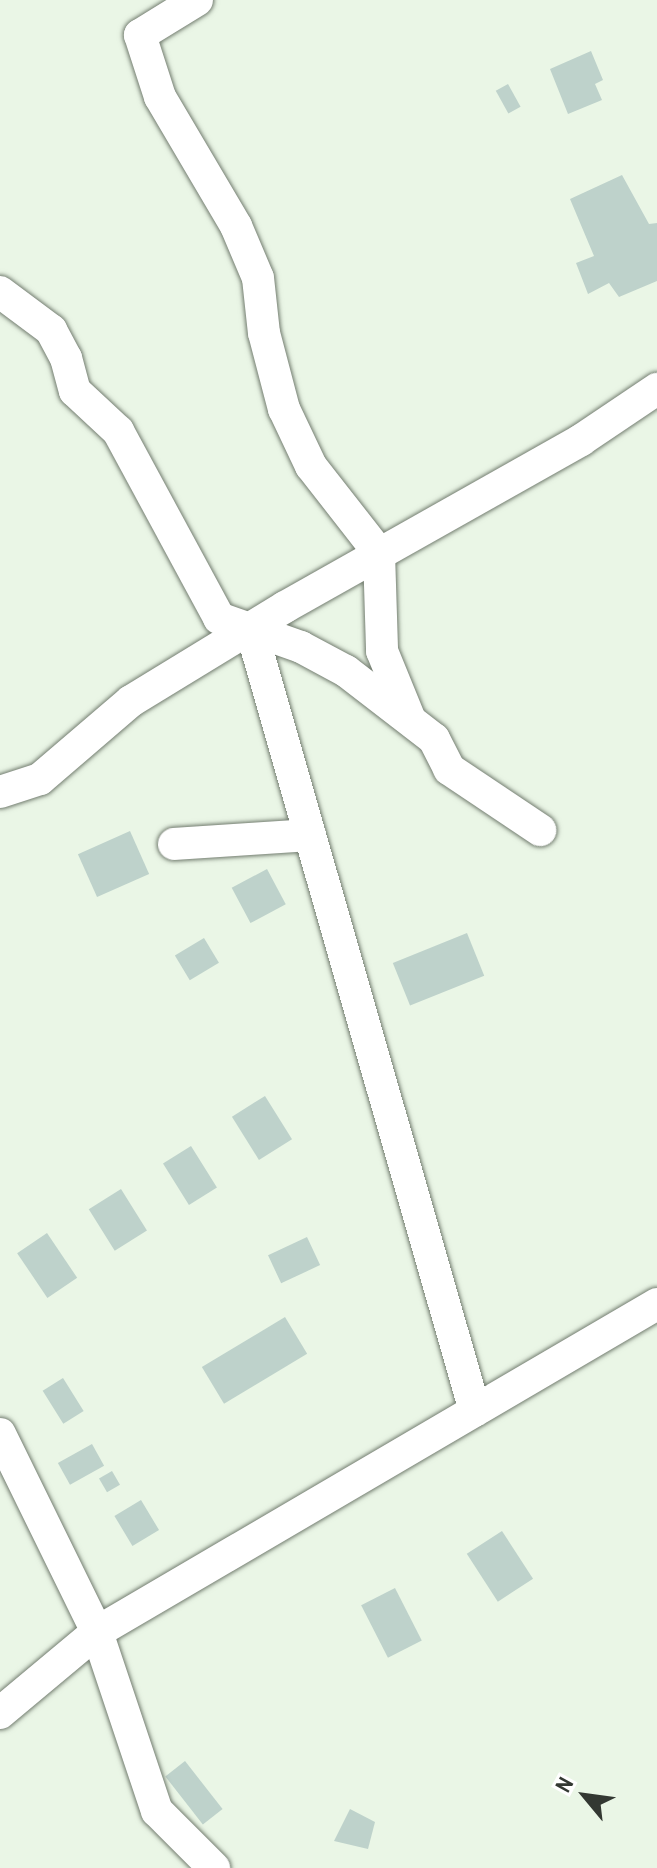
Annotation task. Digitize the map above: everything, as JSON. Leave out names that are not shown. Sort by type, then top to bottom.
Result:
[{"type":"street","points":[[197,0],[140,35],[156,85],[236,226],[258,278],[264,333],[284,409],[304,452],[379,553],[382,651],[409,717]]},
{"type":"street","points":[[0,292],[51,330],[66,358],[75,391],[118,431],[219,618],[301,647],[409,717],[434,739],[449,769],[540,830]]},
{"type":"street","points":[[0,792],[40,779],[131,701],[379,553],[581,440],[657,389]]},
{"type":"street","points":[[251,629],[475,1411]]},
{"type":"street","points":[[174,844],[310,835]]},
{"type":"street","points":[[0,1713],[97,1632],[657,1304]]},
{"type":"street","points":[[0,1434],[97,1632],[157,1811],[214,1868]]},
{"type":"building","points":[[591,51],[603,80],[595,84],[602,100],[568,114],[550,69]]},
{"type":"building","points":[[508,84],[521,107],[508,114],[496,91]]},
{"type":"building","points":[[622,175],[649,224],[657,223],[657,281],[619,297],[609,283],[588,294],[576,263],[594,256],[570,199]]},
{"type":"building","points":[[130,831],[149,874],[97,897],[78,854]]},
{"type":"building","points":[[267,869],[286,904],[250,923],[232,888]]},
{"type":"building","points":[[467,933],[484,976],[410,1006],[393,963]]},
{"type":"building","points":[[204,938],[219,963],[190,980],[175,956]]},
{"type":"building","points":[[265,1096],[292,1139],[259,1160],[232,1117]]},
{"type":"building","points":[[191,1146],[217,1188],[189,1205],[163,1163]]},
{"type":"building","points":[[121,1189],[147,1231],[115,1251],[89,1209]]},
{"type":"building","points":[[47,1233],[77,1278],[47,1298],[17,1253]]},
{"type":"building","points":[[307,1237],[320,1265],[281,1283],[268,1255]]},
{"type":"building","points":[[285,1317],[307,1354],[224,1404],[202,1367]]},
{"type":"building","points":[[63,1378],[84,1411],[63,1424],[43,1391]]},
{"type":"building","points":[[92,1444],[104,1466],[70,1485],[58,1463]]},
{"type":"building","points":[[112,1471],[120,1485],[107,1492],[99,1478]]},
{"type":"building","points":[[141,1500],[159,1530],[132,1546],[114,1516]]},
{"type":"building","points":[[502,1531],[533,1579],[498,1602],[467,1554]]},
{"type":"building","points":[[395,1588],[422,1641],[388,1658],[361,1605]]},
{"type":"building","points":[[185,1761],[223,1809],[203,1824],[165,1776]]},
{"type":"building","points":[[350,1809],[375,1822],[368,1849],[334,1841]]}]
